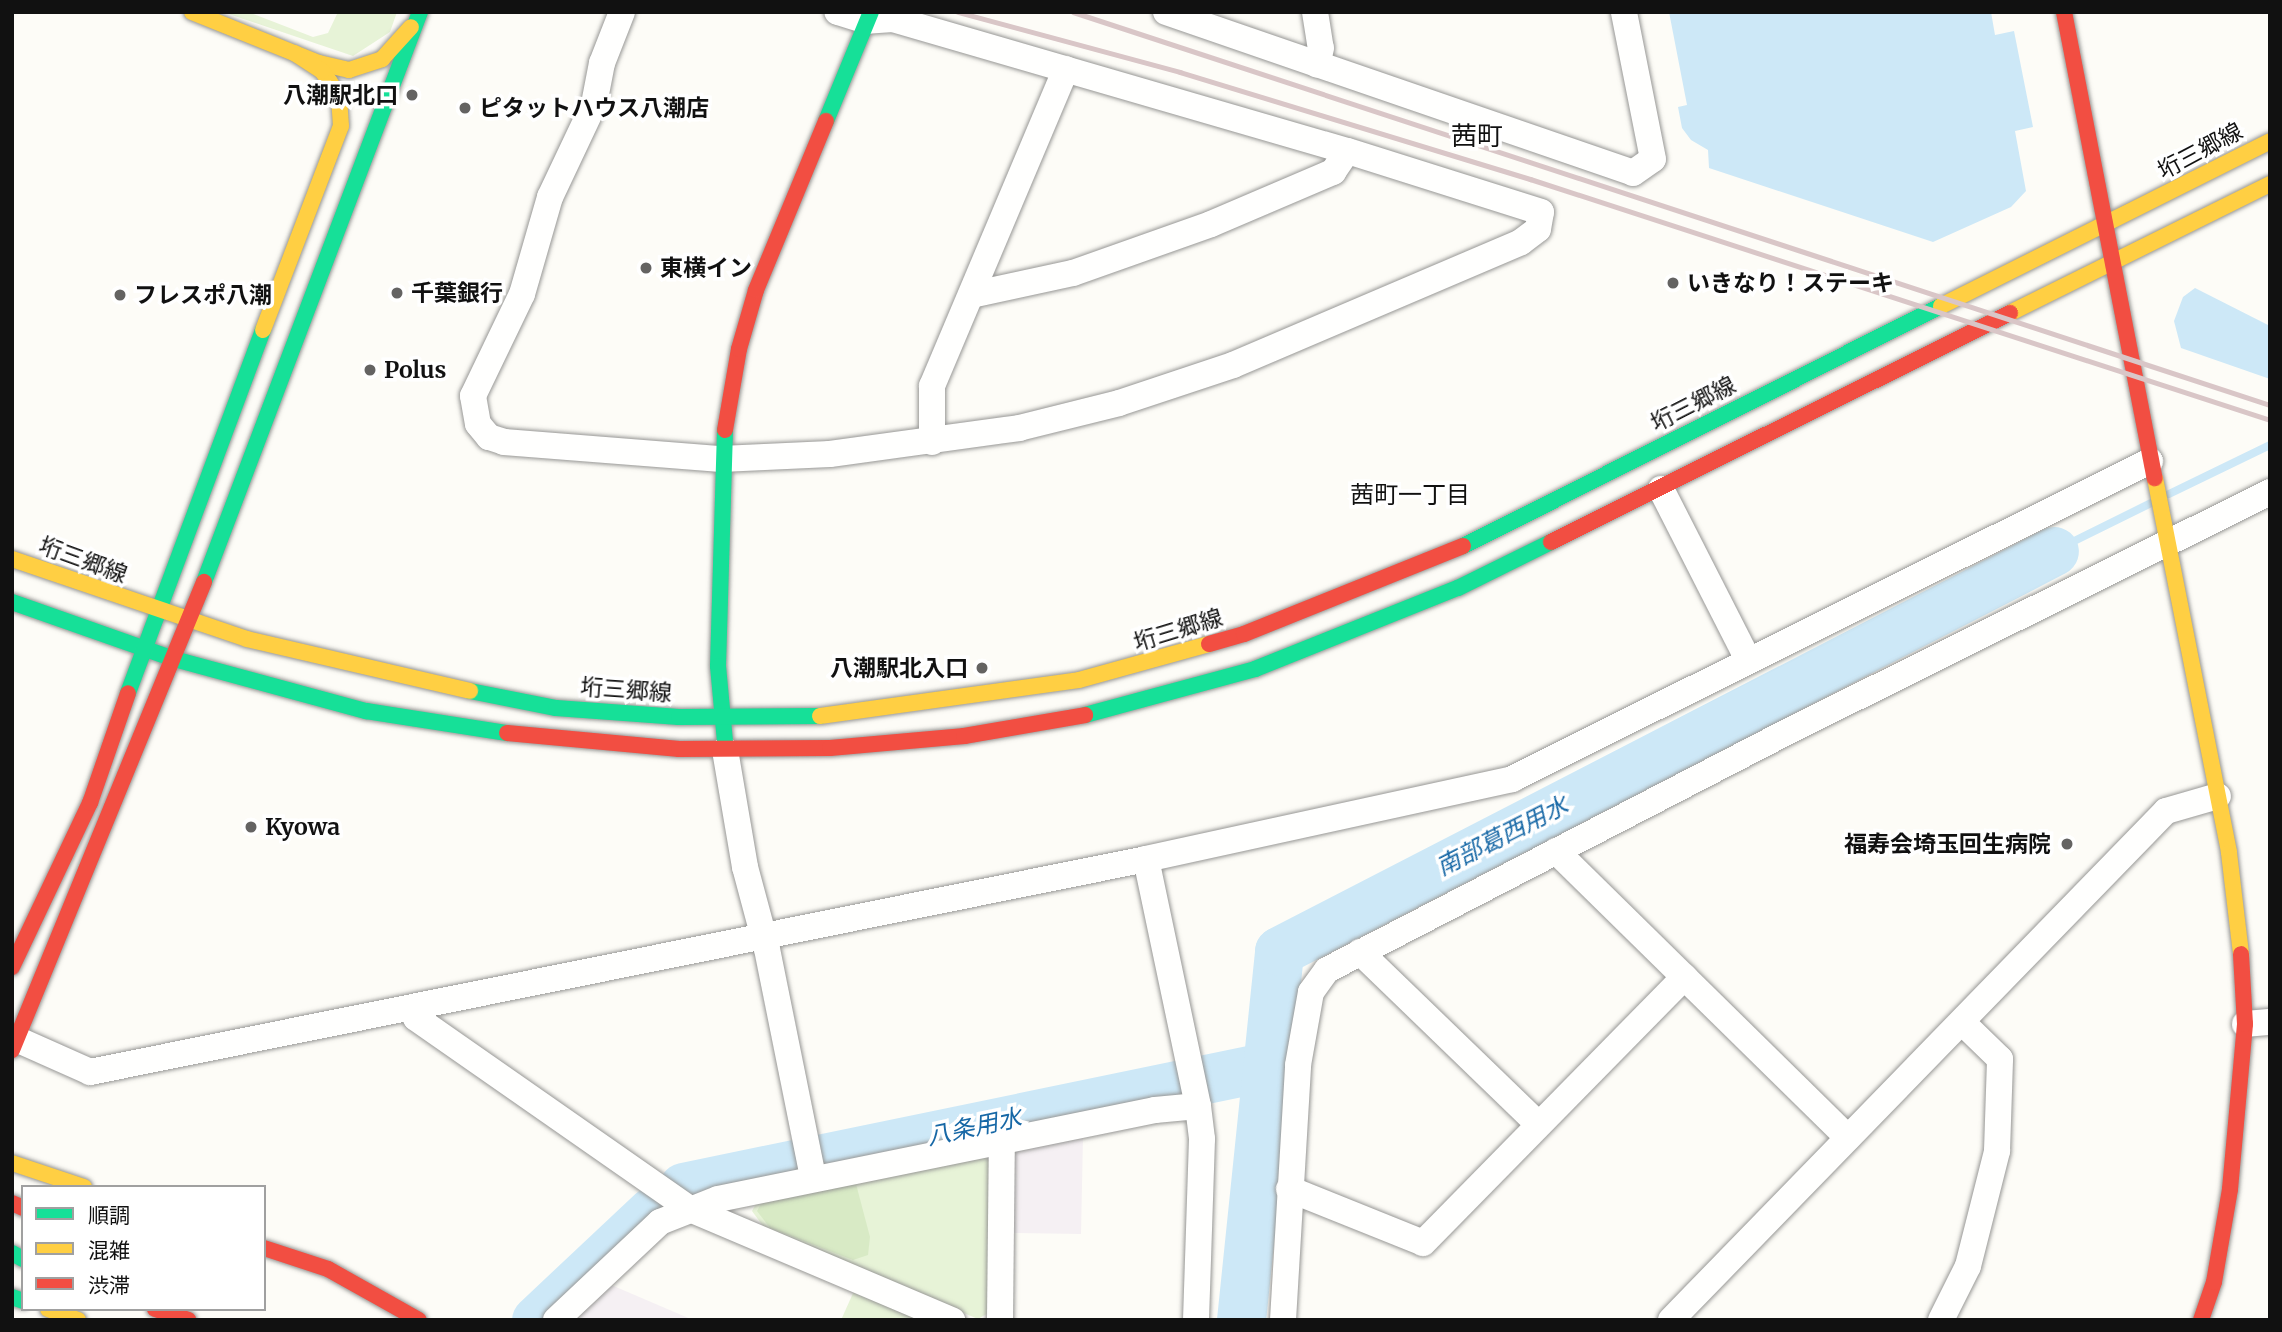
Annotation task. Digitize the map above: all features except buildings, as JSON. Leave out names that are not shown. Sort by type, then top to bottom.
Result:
[{"type":"main road","points":[[192,12],[294,53],[349,70],[366,68],[396,46],[420,13]]},
{"type":"main road","points":[[2064,12],[2218,796],[2239,937],[2257,1023],[2214,1282],[2201,1320]]},
{"type":"main road","points":[[14,1045],[189,622],[420,13]]},
{"type":"main road","points":[[726,750],[718,666],[721,460],[738,349],[756,290],[869,17]]},
{"type":"main road","points":[[12,967],[90,803],[156,611],[341,126],[339,96],[330,82],[294,53]]},
{"type":"main road","name":"垳三郷線","points":[[12,559],[189,622],[345,665],[458,691],[616,714],[722,716],[885,710],[1079,680],[1195,650],[1294,617],[1443,556],[2107,226],[2270,141]]},
{"type":"main road","points":[[12,602],[174,659],[366,711],[460,729],[616,746],[726,750],[889,745],[964,736],[1146,702],[1332,641],[1458,588],[2113,265],[2270,184]]},
{"type":"main road","points":[[12,1163],[78,1185]]},
{"type":"main road","points":[[266,1249],[328,1269],[419,1320]]},
{"type":"main road","points":[[53,1311],[78,1320]]},
{"type":"main road","points":[[161,1311],[188,1320]]},
{"type":"street","points":[[622,12],[602,63],[594,104],[550,197],[522,294],[486,363],[473,410],[489,437],[504,442],[721,460],[932,442],[1069,415],[1233,365],[1521,242],[1538,229],[1541,212],[1347,151],[893,19],[837,12]]},
{"type":"street","points":[[1166,12],[1633,173],[1653,159],[1624,12]]},
{"type":"street","points":[[1315,12],[1321,48],[1317,65]]},
{"type":"street","points":[[932,442],[932,386],[1066,69]]},
{"type":"street","points":[[971,295],[1073,273],[1211,224],[1333,172],[1347,151]]},
{"type":"street","points":[[14,1045],[90,1072],[1146,859],[1512,779],[1748,660],[2151,465]]},
{"type":"street","points":[[1661,489],[1748,660]]},
{"type":"street","points":[[1283,1320],[1298,1065],[1311,992],[1327,970],[2166,536],[2270,492]]},
{"type":"street","points":[[726,750],[813,1178]]},
{"type":"street","points":[[1671,1320],[1963,1023],[2166,811],[2218,796]]},
{"type":"street","points":[[1556,851],[1848,1138]]},
{"type":"street","points":[[1146,859],[1194,1088],[1202,1139],[1196,1320]]},
{"type":"street","points":[[1360,952],[1538,1124]]},
{"type":"street","points":[[1289,1189],[1423,1243],[1684,977]]},
{"type":"street","points":[[413,1007],[416,1018],[690,1209],[952,1320]]},
{"type":"street","points":[[1941,1320],[1968,1266],[1997,1151],[2000,1059],[1963,1023]]},
{"type":"street","points":[[556,1320],[660,1222],[690,1209],[813,1178],[1002,1141],[1194,1088]]},
{"type":"street","points":[[1000,1320],[1002,1141]]},
{"type":"shaded area","points":[[1083,1136],[1081,1234],[1011,1233],[1012,1152]]},
{"type":"shaded area","points":[[609,1284],[693,1320],[572,1320]]},
{"type":"green space","points":[[223,12],[248,12],[313,37],[328,33],[338,12],[397,12],[390,32],[353,56]]},
{"type":"green space","points":[[982,1156],[992,1162],[990,1312],[978,1319],[765,1229],[752,1211],[758,1200]]},
{"type":"green space","points":[[856,1184],[870,1237],[868,1255],[853,1260],[770,1228],[757,1211],[762,1202]]},
{"type":"green space","points":[[854,1291],[921,1320],[841,1320]]},
{"type":"water","points":[[1669,12],[1991,12],[1995,35],[2014,31],[2033,127],[2015,131],[2026,191],[2011,207],[1933,242],[1709,168],[1708,150],[1691,140],[1682,128],[1678,107],[1687,105]]},
{"type":"water","points":[[2195,288],[2270,326],[2270,379],[2181,348],[2174,321],[2183,297]]},
{"type":"waterway","points":[[2169,494],[2270,445]]},
{"type":"waterway","points":[[2054,551],[2151,503]]},
{"type":"waterway","name":"南部葛西用水","points":[[1241,1320],[1279,951],[2054,551]]},
{"type":"waterway","name":"八条用水","points":[[683,1187],[1264,1067]]},
{"type":"waterway","name":"八条用水","points":[[536,1320],[652,1211]]},
{"type":"railway","points":[[958,12],[1180,72],[1530,179],[2270,420]]},
{"type":"railway","points":[[1073,12],[2270,405]]},
{"type":"traffic: fast","points":[[204,582],[420,12]]},
{"type":"traffic: fast","points":[[826,121],[871,12]]},
{"type":"traffic: fast","points":[[1463,546],[1941,306]]},
{"type":"traffic: fast","points":[[128,693],[263,330]]},
{"type":"traffic: fast","points":[[725,430],[718,666],[725,742]]},
{"type":"traffic: fast","points":[[1085,715],[1255,669],[1458,588],[1551,542]]},
{"type":"traffic: fast","points":[[12,602],[174,659],[366,711],[507,733]]},
{"type":"traffic: fast","points":[[470,691],[556,708],[679,717],[820,716]]},
{"type":"traffic: fast","points":[[12,1253],[21,1258]]},
{"type":"traffic: fast","points":[[12,1297],[21,1300]]},
{"type":"traffic: slow","points":[[192,12],[319,63],[349,70],[382,59],[411,27]]},
{"type":"traffic: slow","points":[[263,330],[341,126],[339,96],[330,82],[322,71],[294,53]]},
{"type":"traffic: slow","points":[[1941,306],[2270,141]]},
{"type":"traffic: slow","points":[[2010,313],[2270,184]]},
{"type":"traffic: slow","points":[[2155,478],[2229,853],[2241,954]]},
{"type":"traffic: slow","points":[[12,559],[247,639],[470,691]]},
{"type":"traffic: slow","points":[[820,716],[1079,680],[1209,644]]},
{"type":"traffic: slow","points":[[12,1163],[78,1185]]},
{"type":"traffic: slow","points":[[53,1311],[78,1320]]},
{"type":"traffic: jam","points":[[2064,12],[2155,478]]},
{"type":"traffic: jam","points":[[725,430],[739,349],[756,290],[826,121]]},
{"type":"traffic: jam","points":[[1551,542],[2010,313]]},
{"type":"traffic: jam","points":[[1209,644],[1244,634],[1463,546]]},
{"type":"traffic: jam","points":[[12,1050],[204,582]]},
{"type":"traffic: jam","points":[[12,967],[90,803],[128,693]]},
{"type":"traffic: jam","points":[[507,733],[679,749],[830,748],[964,736],[1085,715]]},
{"type":"traffic: jam","points":[[2201,1320],[2214,1282],[2230,1189],[2245,1024],[2241,954]]},
{"type":"traffic: jam","points":[[12,1203],[21,1207]]},
{"type":"traffic: jam","points":[[266,1249],[328,1269],[419,1320]]},
{"type":"traffic: jam","points":[[161,1311],[188,1320]]},
{"type":"place","name":"八潮駅北口","points":[[412,95]]},
{"type":"place","name":"ピタットハウス八潮店","points":[[465,108]]},
{"type":"place","name":"東横イン","points":[[646,268]]},
{"type":"place","name":"いきなり！ステーキ","points":[[1673,283]]},
{"type":"place","name":"千葉銀行","points":[[397,293]]},
{"type":"place","name":"フレスポ八潮","points":[[120,295]]},
{"type":"place","name":"Polus","points":[[370,370]]},
{"type":"place","name":"八潮駅北入口","points":[[982,668]]},
{"type":"place","name":"Kyowa","points":[[251,827]]},
{"type":"place","name":"福寿会埼玉回生病院","points":[[2067,844]]},
{"type":"district","name":"茜町","points":[[1477,136]]},
{"type":"district","name":"茜町一丁目","points":[[1410,495]]}]
